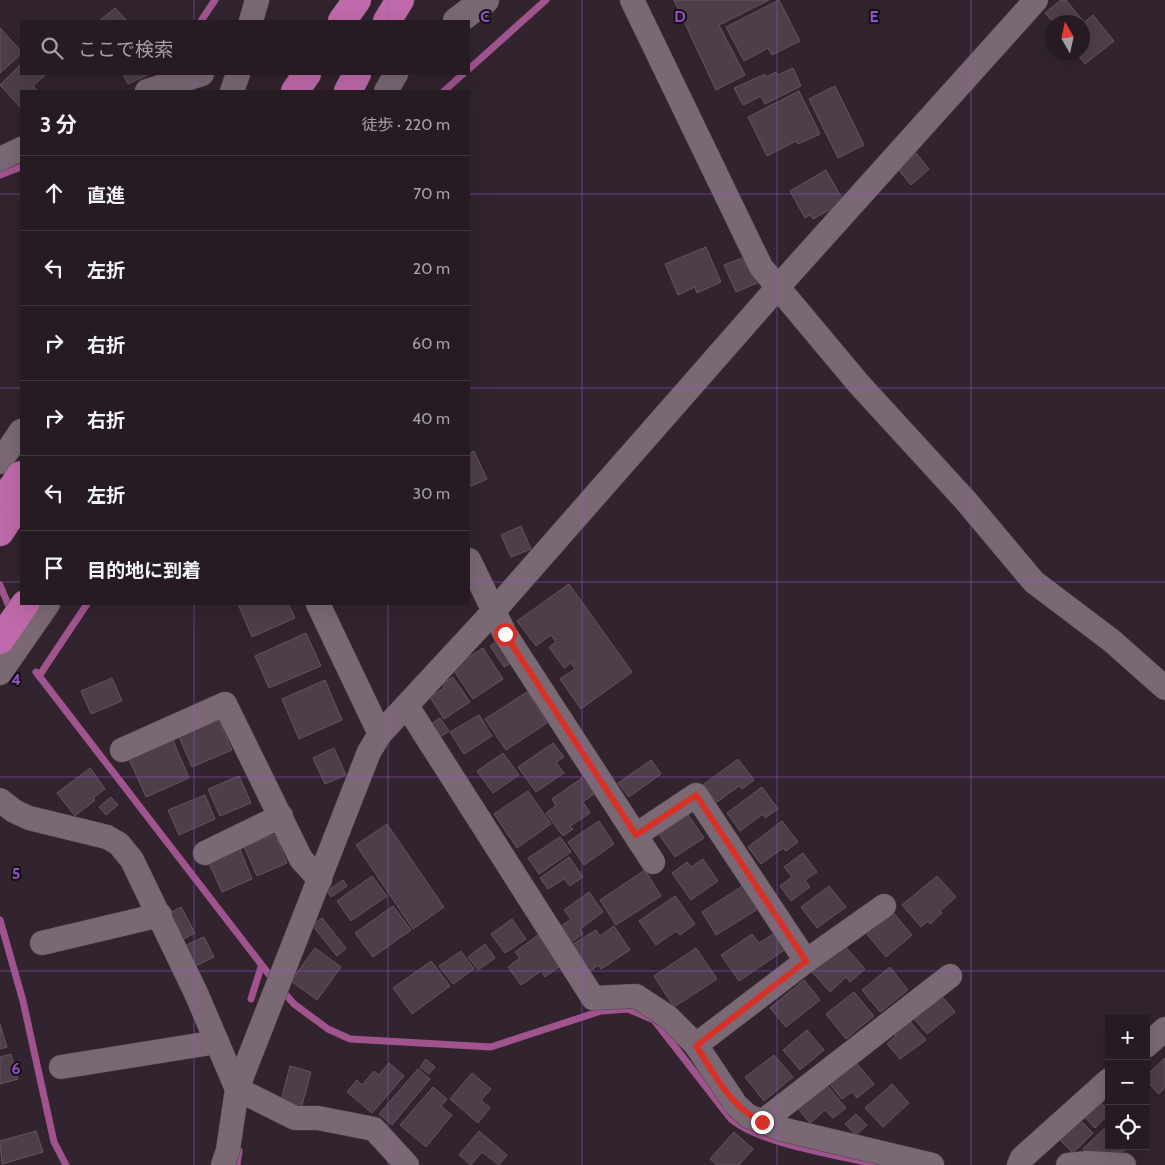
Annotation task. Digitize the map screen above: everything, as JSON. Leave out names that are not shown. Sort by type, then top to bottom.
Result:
[{"type":"highway","points":[[343,20],[356,0]]},
{"type":"highway","points":[[388,20],[400,0]]},
{"type":"highway","points":[[296,90],[306,75]]},
{"type":"highway","points":[[349,90],[357,75]]},
{"type":"highway","points":[[0,504],[20,476]]},
{"type":"highway","points":[[0,532],[20,502]]},
{"type":"highway","points":[[0,640],[24,605]]},
{"type":"street","points":[[251,20],[258,0]]},
{"type":"street","points":[[458,20],[485,0]]},
{"type":"street","points":[[632,0],[761,267],[858,383],[966,501],[1034,582],[1112,641],[1165,688]]},
{"type":"street","points":[[223,1165],[228,1150],[237,1089],[369,752],[380,734],[494,612],[778,288],[1036,0]]},
{"type":"street","points":[[150,90],[199,75]]},
{"type":"street","points":[[232,90],[238,75]]},
{"type":"street","points":[[387,90],[395,75]]},
{"type":"street","points":[[0,159],[20,149]]},
{"type":"street","points":[[0,462],[20,432]]},
{"type":"street","points":[[470,562],[494,612],[653,862]]},
{"type":"street","points":[[0,673],[47,605]]},
{"type":"street","points":[[318,605],[380,734]]},
{"type":"street","points":[[122,750],[225,704],[301,859],[320,880]]},
{"type":"street","points":[[407,706],[593,998],[636,996],[668,1017],[696,1046],[736,1105],[748,1116],[762,1122],[932,1165]]},
{"type":"street","points":[[636,835],[696,795],[806,961]]},
{"type":"street","points":[[0,800],[14,811],[29,818],[107,837],[119,844],[132,860],[160,914],[237,1089],[296,1118],[318,1118],[374,1129],[407,1165]]},
{"type":"street","points":[[205,853],[281,816]]},
{"type":"street","points":[[696,1046],[806,961],[884,906]]},
{"type":"street","points":[[42,943],[160,914]]},
{"type":"street","points":[[762,1122],[950,976]]},
{"type":"street","points":[[1150,1042],[1165,1029]]},
{"type":"street","points":[[61,1067],[217,1042]]},
{"type":"street","points":[[1019,1165],[1022,1158],[1105,1084]]},
{"type":"street","points":[[1068,1165],[1087,1163],[1124,1165]]},
{"type":"building","points":[[674,0],[769,0],[719,25],[745,75],[716,90]]},
{"type":"building","points":[[779,0],[800,41],[772,55],[768,48],[744,61],[726,27]]},
{"type":"building","points":[[1061,0],[1066,0],[1078,15],[1047,15],[1045,13]]},
{"type":"building","points":[[115,8],[126,20],[100,20]]},
{"type":"building","points":[[1093,15],[1114,41],[1085,64],[1082,60],[1090,60],[1090,17]]},
{"type":"building","points":[[0,28],[20,50],[20,55],[0,73]]},
{"type":"building","points":[[20,65],[20,75],[45,75],[33,86],[37,90],[20,90],[20,107],[0,85]]},
{"type":"building","points":[[793,68],[801,86],[765,104],[761,96],[743,105],[734,88],[765,74],[766,77],[776,72],[778,75]]},
{"type":"building","points":[[124,75],[148,75],[128,84]]},
{"type":"building","points":[[835,86],[864,145],[838,158],[809,99]]},
{"type":"building","points":[[799,91],[820,134],[798,144],[796,141],[767,156],[748,117]]},
{"type":"building","points":[[916,153],[929,169],[911,185],[898,169]]},
{"type":"building","points":[[826,170],[844,202],[813,219],[810,215],[805,218],[790,191]]},
{"type":"building","points":[[706,247],[721,282],[697,293],[695,287],[678,295],[665,264]]},
{"type":"building","points":[[742,258],[746,265],[754,262],[762,281],[736,292],[724,265]]},
{"type":"building","points":[[474,451],[487,479],[470,487],[470,453]]},
{"type":"building","points":[[521,526],[531,549],[511,557],[501,535]]},
{"type":"building","points":[[569,584],[632,672],[581,709],[560,679],[575,669],[571,663],[564,668],[549,647],[556,642],[551,635],[536,646],[517,621]]},
{"type":"building","points":[[238,605],[288,605],[295,618],[252,637]]},
{"type":"building","points":[[306,633],[321,666],[269,688],[255,656]]},
{"type":"building","points":[[502,638],[516,660],[504,667],[490,646]]},
{"type":"building","points":[[483,648],[503,679],[473,699],[452,668]]},
{"type":"building","points":[[453,677],[470,702],[444,719],[430,697],[444,688],[442,684]]},
{"type":"building","points":[[112,678],[122,701],[91,714],[81,691]]},
{"type":"building","points":[[325,680],[342,720],[299,739],[282,699]]},
{"type":"building","points":[[527,692],[547,723],[506,750],[485,719]]},
{"type":"building","points":[[479,715],[492,736],[464,754],[450,732]]},
{"type":"building","points":[[440,718],[449,731],[437,739],[429,725]]},
{"type":"building","points":[[219,720],[232,750],[192,767],[179,737]]},
{"type":"building","points":[[173,740],[189,778],[146,797],[129,759]]},
{"type":"building","points":[[553,743],[564,757],[556,762],[564,773],[536,792],[518,767]]},
{"type":"building","points":[[334,748],[346,775],[325,784],[313,758]]},
{"type":"building","points":[[503,753],[519,775],[493,793],[477,771]]},
{"type":"building","points":[[738,759],[754,780],[742,789],[739,786],[717,802],[703,785]]},
{"type":"building","points":[[651,760],[661,774],[629,797],[618,783]]},
{"type":"building","points":[[90,768],[105,789],[75,816],[57,793]]},
{"type":"building","points":[[239,776],[251,803],[220,816],[208,789]]},
{"type":"building","points":[[582,778],[594,794],[583,802],[590,813],[570,826],[573,829],[563,836],[546,813],[556,806],[552,799]]},
{"type":"building","points":[[762,787],[778,809],[765,818],[763,814],[740,831],[727,813]]},
{"type":"building","points":[[528,791],[551,824],[517,848],[494,814]]},
{"type":"building","points":[[205,795],[215,819],[179,835],[168,810]]},
{"type":"building","points":[[111,797],[118,805],[106,815],[99,807]]},
{"type":"building","points":[[687,813],[704,838],[675,857],[658,833]]},
{"type":"building","points":[[599,821],[614,844],[584,865],[568,842]]},
{"type":"building","points":[[782,821],[798,842],[786,851],[783,848],[761,864],[748,847]]},
{"type":"building","points":[[387,824],[444,907],[413,929],[356,845]]},
{"type":"building","points":[[275,834],[287,863],[257,876],[244,847]]},
{"type":"building","points":[[560,837],[571,852],[539,874],[528,858]]},
{"type":"building","points":[[240,849],[252,879],[222,892],[209,863]]},
{"type":"building","points":[[803,853],[817,872],[805,880],[810,887],[791,901],[780,886],[792,877],[784,867]]},
{"type":"building","points":[[569,857],[583,877],[570,886],[564,879],[548,889],[540,878]]},
{"type":"building","points":[[703,859],[718,881],[691,900],[672,873],[687,862],[691,867]]},
{"type":"building","points":[[645,870],[661,896],[616,925],[600,900]]},
{"type":"building","points":[[372,876],[387,896],[351,921],[337,901]]},
{"type":"building","points":[[937,876],[956,897],[940,911],[942,913],[930,924],[928,921],[921,927],[902,905]]},
{"type":"building","points":[[343,880],[347,886],[331,897],[327,891]]},
{"type":"building","points":[[744,885],[758,909],[716,935],[702,912]]},
{"type":"building","points":[[829,886],[846,907],[817,928],[801,907]]},
{"type":"building","points":[[589,892],[603,912],[580,929],[583,934],[567,945],[556,930],[571,919],[564,910]]},
{"type":"building","points":[[675,896],[695,924],[680,935],[676,931],[656,945],[639,921]]},
{"type":"building","points":[[393,906],[411,930],[373,957],[355,933]]},
{"type":"building","points":[[181,907],[195,933],[180,941],[166,915]]},
{"type":"building","points":[[891,910],[912,935],[886,957],[865,932]]},
{"type":"building","points":[[322,918],[346,948],[337,956],[312,925]]},
{"type":"building","points":[[512,919],[526,939],[505,953],[491,934]]},
{"type":"building","points":[[614,926],[630,950],[601,969],[599,965],[587,973],[570,946],[596,930],[600,936]]},
{"type":"building","points":[[775,933],[786,949],[739,981],[721,955],[752,934],[759,943]]},
{"type":"building","points":[[538,935],[560,966],[545,977],[541,971],[521,985],[508,967],[520,958],[515,952]]},
{"type":"building","points":[[204,937],[214,957],[193,967],[184,946]]},
{"type":"building","points":[[485,944],[495,958],[478,970],[468,957]]},
{"type":"building","points":[[843,944],[865,969],[850,982],[846,977],[830,992],[812,972]]},
{"type":"building","points":[[315,948],[341,967],[317,1000],[291,981]]},
{"type":"building","points":[[696,948],[717,979],[674,1007],[654,976]]},
{"type":"building","points":[[461,951],[474,969],[453,984],[439,966]]},
{"type":"building","points":[[431,961],[450,986],[412,1014],[393,988]]},
{"type":"building","points":[[890,967],[908,990],[880,1012],[862,990]]},
{"type":"building","points":[[804,980],[820,1000],[786,1027],[770,1008]]},
{"type":"building","points":[[854,992],[874,1016],[846,1039],[826,1014]]},
{"type":"building","points":[[939,993],[955,1012],[927,1034],[911,1015]]},
{"type":"building","points":[[908,1019],[926,1040],[900,1059],[887,1044],[896,1036],[893,1032]]},
{"type":"building","points":[[0,1024],[7,1047],[0,1049]]},
{"type":"building","points":[[807,1030],[824,1050],[800,1070],[783,1050]]},
{"type":"building","points":[[11,1054],[18,1079],[0,1084],[0,1057]]},
{"type":"building","points":[[774,1055],[793,1077],[764,1101],[745,1077]]},
{"type":"building","points":[[1165,1058],[1165,1087],[1159,1094],[1150,1085],[1150,1072]]},
{"type":"building","points":[[426,1059],[435,1067],[429,1074],[420,1067]]},
{"type":"building","points":[[854,1060],[874,1084],[857,1098],[852,1092],[842,1099],[828,1082]]},
{"type":"building","points":[[389,1063],[404,1076],[372,1113],[347,1092],[357,1080],[362,1085],[374,1071],[379,1075]]},
{"type":"building","points":[[290,1066],[311,1072],[301,1109],[280,1104]]},
{"type":"building","points":[[418,1069],[430,1079],[392,1125],[379,1114]]},
{"type":"building","points":[[472,1073],[491,1089],[481,1100],[490,1108],[478,1123],[450,1099]]},
{"type":"building","points":[[824,1082],[846,1108],[833,1118],[825,1110],[810,1123],[796,1106]]},
{"type":"building","points":[[892,1084],[909,1103],[883,1127],[865,1108]]},
{"type":"building","points":[[433,1087],[447,1099],[441,1106],[452,1115],[426,1147],[400,1125]]},
{"type":"building","points":[[1094,1096],[1105,1107],[1105,1118],[1095,1128],[1079,1111]]},
{"type":"building","points":[[856,1114],[867,1125],[856,1135],[845,1124]]},
{"type":"building","points":[[1076,1116],[1093,1133],[1073,1153],[1056,1136]]},
{"type":"building","points":[[1105,1128],[1105,1150],[1125,1150],[1119,1155],[1115,1151],[1107,1158],[1100,1151],[1093,1159],[1083,1149]]},
{"type":"building","points":[[36,1131],[43,1152],[2,1164],[0,1141]]},
{"type":"building","points":[[479,1131],[507,1155],[499,1165],[482,1152],[471,1165],[459,1155]]},
{"type":"building","points":[[734,1132],[753,1149],[739,1165],[717,1165],[710,1159]]},
{"type":"waterway","points":[[202,20],[215,0]]},
{"type":"waterway","points":[[470,68],[546,0]]},
{"type":"waterway","points":[[445,90],[462,75]]},
{"type":"waterway","points":[[0,175],[20,167]]},
{"type":"waterway","points":[[0,585],[10,609]]},
{"type":"waterway","points":[[39,676],[86,605]]},
{"type":"waterway","points":[[36,672],[274,981]]},
{"type":"waterway","points":[[0,920],[23,1001],[54,1142],[66,1165]]},
{"type":"waterway","points":[[251,999],[261,967]]},
{"type":"waterway","points":[[281,989],[294,1004],[328,1029],[350,1039],[491,1047],[601,1011],[628,1009],[654,1020],[731,1119],[743,1127],[779,1142],[879,1165]]},
{"type":"waterway","points":[[237,1165],[239,1151]]},
{"type":"route","points":[[505,634],[636,835],[696,795],[806,961],[696,1046],[736,1105],[748,1116],[762,1122]]}]
